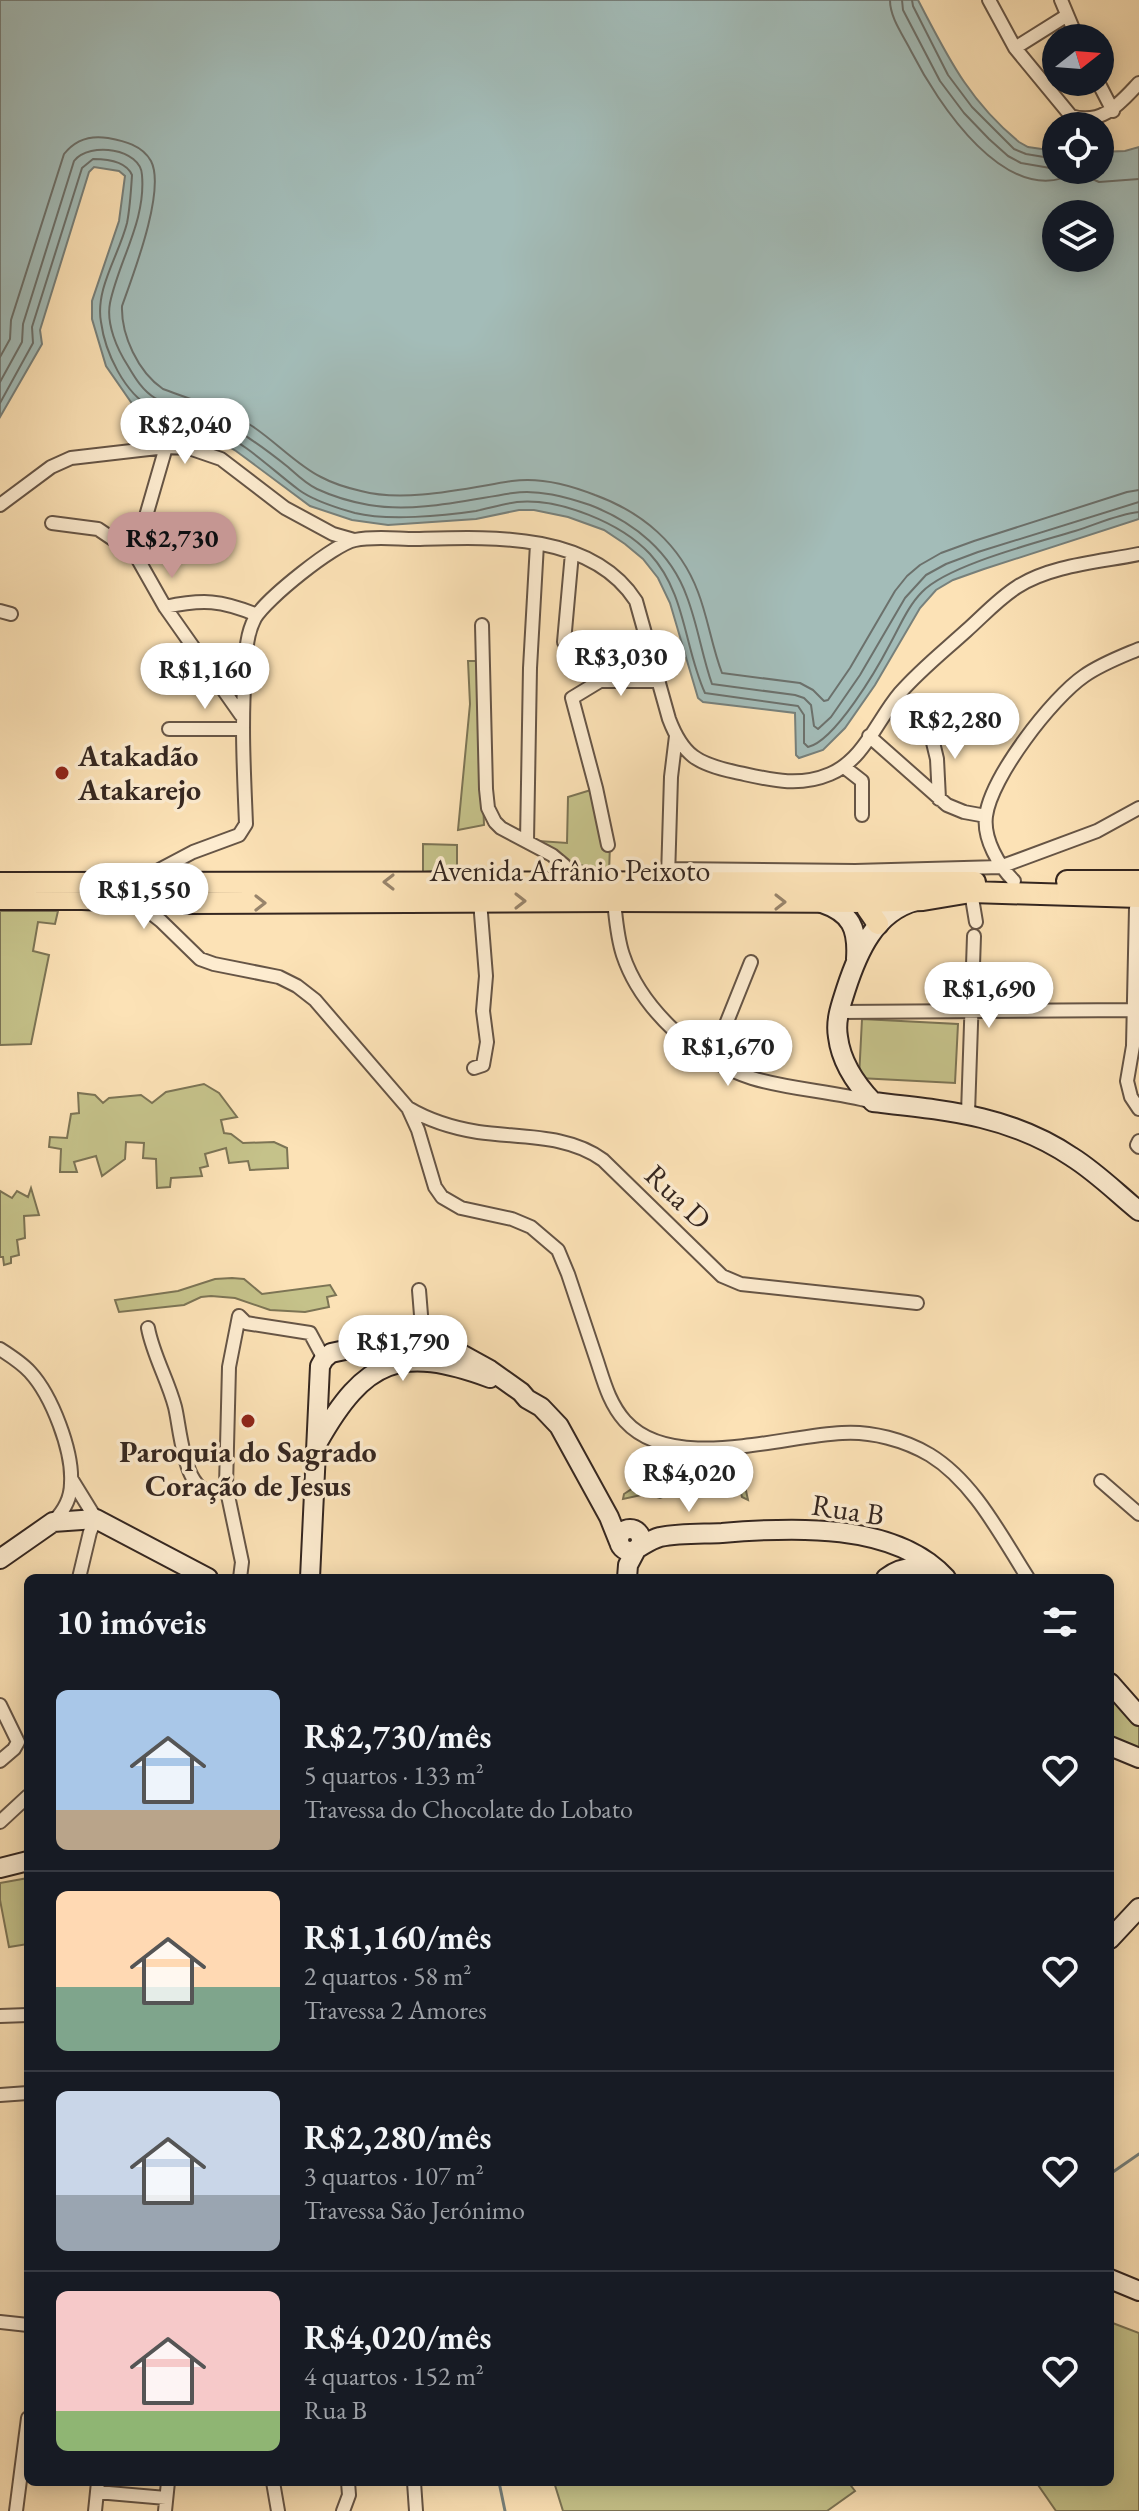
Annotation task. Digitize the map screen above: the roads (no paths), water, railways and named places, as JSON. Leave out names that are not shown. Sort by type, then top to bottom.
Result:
[{"type":"main road","name":"Avenida Afrânio Peixoto","points":[[0,899],[668,876],[865,907],[1007,874],[1137,898]]},
{"type":"main road","name":"Avenida Afrânio Peixoto","points":[[0,883],[135,892],[187,903],[820,902],[865,907],[971,892],[1137,898]]},
{"type":"street","points":[[989,0],[1015,48],[1071,116],[1082,118],[1113,111],[1139,83]]},
{"type":"street","points":[[1061,0],[1070,24]]},
{"type":"street","points":[[1015,48],[1066,16]]},
{"type":"street","points":[[1105,96],[1113,111]]},
{"type":"street","points":[[0,505],[64,460],[82,455],[166,447],[189,448],[214,455],[285,508],[333,534],[354,540],[476,538],[537,544],[572,553],[609,573],[635,598],[676,736],[688,754],[702,763],[786,783],[812,780],[844,767],[860,751],[885,712],[909,683],[1016,588],[1046,574],[1139,554]]},
{"type":"street","points":[[135,554],[166,447]]},
{"type":"street","points":[[52,523],[98,529],[135,554],[165,607],[241,715]]},
{"type":"street","points":[[354,540],[290,583],[267,603],[250,630],[241,715],[246,824],[243,830],[239,835],[193,852],[135,892],[205,962],[279,977],[306,992],[327,1012],[408,1108],[435,1187],[442,1197],[461,1208],[518,1221],[539,1232],[558,1250],[607,1396],[631,1427],[659,1444],[681,1449],[841,1433],[879,1436],[912,1447],[937,1460],[966,1487],[1025,1574]]},
{"type":"street","points":[[527,841],[530,668],[537,544]]},
{"type":"street","points":[[564,642],[572,553]]},
{"type":"street","points":[[165,607],[209,600],[257,615]]},
{"type":"street","points":[[482,625],[490,815],[501,828],[552,855],[564,865],[574,881]]},
{"type":"street","points":[[1007,874],[989,838],[986,816],[990,801],[1007,769],[1059,697],[1108,661],[1139,649]]},
{"type":"street","points":[[608,845],[572,701],[578,693],[600,681],[658,681]]},
{"type":"street","points":[[169,729],[242,729]]},
{"type":"street","points":[[930,730],[937,759],[939,799]]},
{"type":"street","points":[[676,736],[671,777],[668,876],[855,871],[1007,874],[1139,808]]},
{"type":"street","points":[[869,736],[939,799],[960,811],[986,816]]},
{"type":"street","points":[[844,767],[862,781],[862,815]]},
{"type":"street","points":[[971,892],[976,922]]},
{"type":"street","points":[[1137,898],[1136,1010],[1127,1081],[1131,1097],[1139,1109]]},
{"type":"street","points":[[474,1068],[483,1065],[487,1042],[483,1011],[486,976],[480,901]]},
{"type":"street","points":[[614,901],[622,953],[636,984],[660,1017],[712,1059],[751,1078],[873,1102],[968,1113],[1017,1129],[1058,1148],[1139,1211]]},
{"type":"street","points":[[176,935],[175,920],[187,903]]},
{"type":"street","points":[[856,959],[865,907]]},
{"type":"street","points":[[865,907],[856,959],[837,1027],[842,1053],[859,1087],[873,1102]]},
{"type":"street","points":[[968,1113],[974,936]]},
{"type":"street","points":[[712,1059],[751,962]]},
{"type":"street","points":[[839,1012],[1136,1010]]},
{"type":"street","name":"Rua D","points":[[408,1108],[432,1121],[458,1128],[553,1140],[586,1149],[603,1160],[730,1280],[741,1284],[917,1303]]},
{"type":"street","points":[[419,1290],[423,1340]]},
{"type":"street","points":[[240,1574],[242,1562],[226,1486],[232,1345],[239,1316],[246,1323],[312,1335],[324,1359],[320,1366],[310,1574]]},
{"type":"street","points":[[148,1328],[175,1407],[189,1473],[209,1491],[218,1491],[226,1486]]},
{"type":"street","name":"Rua B","points":[[324,1359],[331,1353],[382,1342],[423,1340],[451,1357]]},
{"type":"street","points":[[0,1349],[30,1372],[47,1397],[60,1428],[72,1480],[96,1519],[200,1574]]},
{"type":"street","name":"Rua B","points":[[315,1447],[342,1403],[366,1377],[378,1369],[416,1360],[470,1356],[541,1407],[559,1426],[629,1548],[658,1537],[776,1529],[834,1531],[913,1553],[942,1574]]},
{"type":"street","points":[[0,1559],[53,1522],[66,1504],[72,1480]]},
{"type":"street","points":[[1101,1481],[1139,1514]]},
{"type":"street","points":[[53,1522],[96,1519]]},
{"type":"street","points":[[80,1574],[96,1519]]},
{"type":"street","points":[[892,1574],[909,1567],[938,1574]]},
{"type":"street","points":[[1114,1688],[1139,1716]]},
{"type":"street","points":[[0,1705],[18,1742],[0,1761]]},
{"type":"street","points":[[1114,1748],[1139,1758]]},
{"type":"street","points":[[2,1818],[24,1799]]},
{"type":"street","points":[[0,1868],[24,1862]]},
{"type":"street","points":[[1114,1935],[1139,1908]]},
{"type":"street","points":[[0,2016],[24,2015]]},
{"type":"street","points":[[0,2095],[24,2093]]},
{"type":"street","points":[[1114,2281],[1139,2291]]},
{"type":"street","points":[[0,2322],[24,2325]]},
{"type":"street","points":[[16,2511],[24,2449]]},
{"type":"street","points":[[274,2486],[278,2511]]},
{"type":"street","points":[[343,2511],[349,2495],[348,2486]]},
{"type":"street","points":[[414,2486],[416,2511]]},
{"type":"street","points":[[95,2511],[98,2487],[166,2504]]},
{"type":"water","points":[[0,0],[918,0],[961,77],[986,110],[1019,142],[1042,149],[1042,184],[1114,184],[1114,151],[1139,147],[1139,519],[984,569],[936,590],[920,608],[875,685],[845,728],[823,750],[799,758],[796,755],[795,713],[703,702],[698,698],[670,603],[658,578],[643,559],[604,530],[568,517],[534,510],[476,519],[388,525],[352,520],[310,506],[215,439],[148,415],[133,405],[106,366],[92,319],[92,301],[119,221],[125,176],[119,171],[94,167],[89,172],[40,330],[42,344],[0,417]]},
{"type":"waterway","points":[[1114,2171],[1139,2154]]},
{"type":"waterway","points":[[500,2486],[505,2511]]},
{"type":"place","name":"Atakadão Atakarejo","points":[[62,773]]},
{"type":"place","name":"Paroquia do Sagrado Coração de Jesus","points":[[248,1421]]}]
